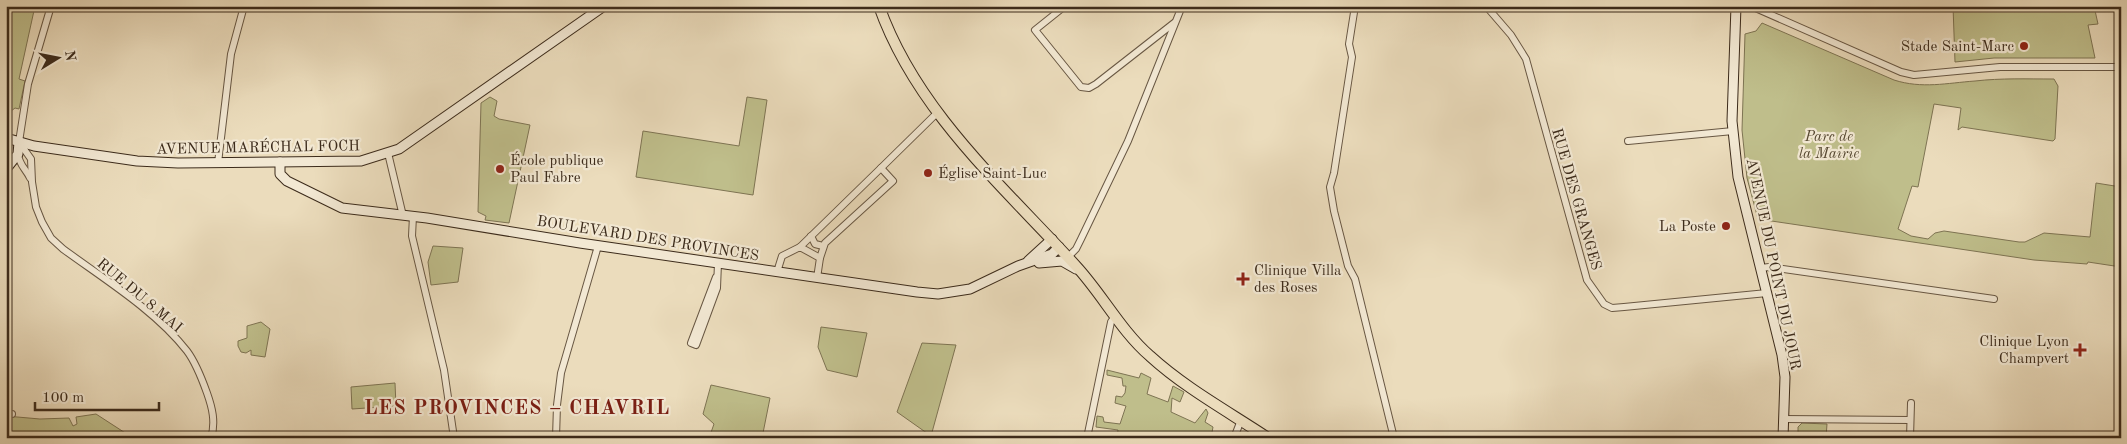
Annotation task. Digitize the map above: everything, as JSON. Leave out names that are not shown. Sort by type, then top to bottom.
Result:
[{"type":"main road","name":"AVENUE MARÉCHAL FOCH","points":[[6,138],[19,142],[138,160],[218,163],[360,161],[388,153],[407,143],[604,6]]},
{"type":"main road","points":[[879,6],[888,32],[902,58],[918,86],[937,113],[1068,257],[1148,355],[1167,370],[1268,438]]},
{"type":"main road","name":"AVENUE DU POINT DU JOUR","points":[[1736,6],[1733,131],[1738,177],[1784,368],[1782,438]]},
{"type":"main road","points":[[6,169],[18,154],[19,142]]},
{"type":"main road","name":"BOULEVARD DES PROVINCES","points":[[280,162],[280,174],[287,181],[342,208],[413,216],[598,246],[916,292],[954,293],[986,284],[1026,263],[1052,254],[1055,243]]},
{"type":"main road","name":"BOULEVARD DES PROVINCES","points":[[1026,263],[1062,261],[1081,272]]},
{"type":"street","points":[[19,142],[28,84],[51,6]]},
{"type":"street","points":[[218,163],[230,54],[244,6]]},
{"type":"street","points":[[1065,6],[1035,30],[1081,87],[1089,88],[1096,84],[1176,21]]},
{"type":"street","points":[[1068,257],[1076,249],[1128,141],[1182,6]]},
{"type":"street","points":[[1355,6],[1349,44],[1352,57],[1334,173],[1330,187],[1348,266],[1355,279],[1394,438]]},
{"type":"street","name":"RUE DES GRANGES","points":[[1486,6],[1511,35],[1526,59],[1587,280],[1604,304],[1612,308],[1767,293]]},
{"type":"street","points":[[1751,6],[1901,72],[1914,75],[2000,67],[2121,67]]},
{"type":"street","points":[[777,272],[782,256],[800,247],[937,113]]},
{"type":"street","points":[[1628,140],[1733,131]]},
{"type":"street","name":"RUE DU 8 MAI","points":[[19,142],[31,159],[36,207],[51,238],[142,308],[188,352],[202,379],[212,407],[214,430],[211,438]]},
{"type":"street","points":[[388,153],[403,216]]},
{"type":"street","name":"RUE DU 8 MAI","points":[[18,154],[20,164],[27,170],[32,182]]},
{"type":"street","points":[[817,278],[823,246],[893,181],[881,168]]},
{"type":"street","points":[[413,216],[412,236],[448,394],[454,438]]},
{"type":"street","points":[[811,236],[815,244],[823,246]]},
{"type":"street","points":[[556,438],[556,405],[561,373],[598,246]]},
{"type":"street","points":[[800,247],[820,258]]},
{"type":"street","points":[[716,277],[717,288],[696,345],[691,343],[716,277],[718,263]]},
{"type":"street","points":[[1761,268],[1768,267],[1994,299]]},
{"type":"street","points":[[1087,438],[1111,322],[1115,316]]},
{"type":"street","points":[[1910,438],[1911,403]]},
{"type":"street","points":[[1784,419],[1910,420]]},
{"type":"street","points":[[1234,438],[1241,420]]},
{"type":"green space","points":[[6,6],[35,6],[19,79],[25,81],[19,109],[15,108],[6,115]]},
{"type":"green space","name":"Stade Saint-Marc","points":[[1953,6],[2094,6],[2098,24],[2088,25],[2095,58],[1994,58],[1955,62]]},
{"type":"green space","name":"Parc de la Mairie","points":[[1762,23],[1904,83],[1934,85],[1995,79],[2054,79],[2058,86],[2055,139],[2053,141],[1962,127],[1958,130],[1961,108],[1934,104],[1918,187],[1912,186],[1898,229],[1911,236],[1928,239],[1935,233],[1944,231],[2019,242],[2025,242],[2044,233],[2090,237],[2096,183],[2121,187],[2121,267],[2088,262],[2087,264],[2034,260],[1758,219],[1747,178],[1742,130],[1745,34],[1756,31]]},
{"type":"green space","name":"École publique Paul Fabre","points":[[490,97],[497,101],[494,116],[499,119],[530,125],[509,223],[485,220],[486,216],[478,212],[481,103]]},
{"type":"green space","points":[[747,97],[767,100],[753,195],[636,177],[643,131],[739,146]]},
{"type":"green space","points":[[433,246],[463,248],[458,282],[431,285],[428,262]]},
{"type":"green space","points":[[261,322],[270,329],[265,357],[251,355],[251,350],[246,353],[241,352],[238,341],[247,338],[247,326]]},
{"type":"green space","points":[[821,327],[867,333],[857,377],[827,370],[818,347]]},
{"type":"green space","points":[[922,343],[956,345],[931,436],[897,412]]},
{"type":"green space","points":[[1107,370],[1139,378],[1141,373],[1151,378],[1147,394],[1168,402],[1173,386],[1184,392],[1180,402],[1172,398],[1171,412],[1195,423],[1206,409],[1208,413],[1205,422],[1213,427],[1211,438],[1117,438],[1118,430],[1096,427],[1097,416],[1103,417],[1104,422],[1120,424],[1126,406],[1115,403],[1116,396],[1122,397],[1125,393],[1126,386],[1123,386],[1122,378],[1107,375]]},
{"type":"green space","points":[[395,383],[396,406],[352,409],[351,387]]},
{"type":"green space","points":[[711,385],[770,398],[762,438],[709,438],[714,424],[703,414]]},
{"type":"green space","points":[[96,414],[133,438],[6,438],[6,416],[40,419],[69,418],[73,426],[77,424],[76,417]]},
{"type":"green space","points":[[1802,423],[1827,424],[1826,438],[1798,438],[1798,427]]},
{"type":"place","name":"Stade Saint-Marc","points":[[2024,46]]},
{"type":"place","name":"École publique Paul Fabre","points":[[500,169]]},
{"type":"place","name":"Église Saint-Luc","points":[[928,173]]},
{"type":"place","name":"La Poste","points":[[1726,226]]},
{"type":"place","name":"Clinique Villa des Roses","points":[[1243,279]]},
{"type":"place","name":"Clinique Lyon Champvert","points":[[2080,350]]},
{"type":"district","name":"LES PROVINCES – CHAVRIL","points":[[517,407]]}]
